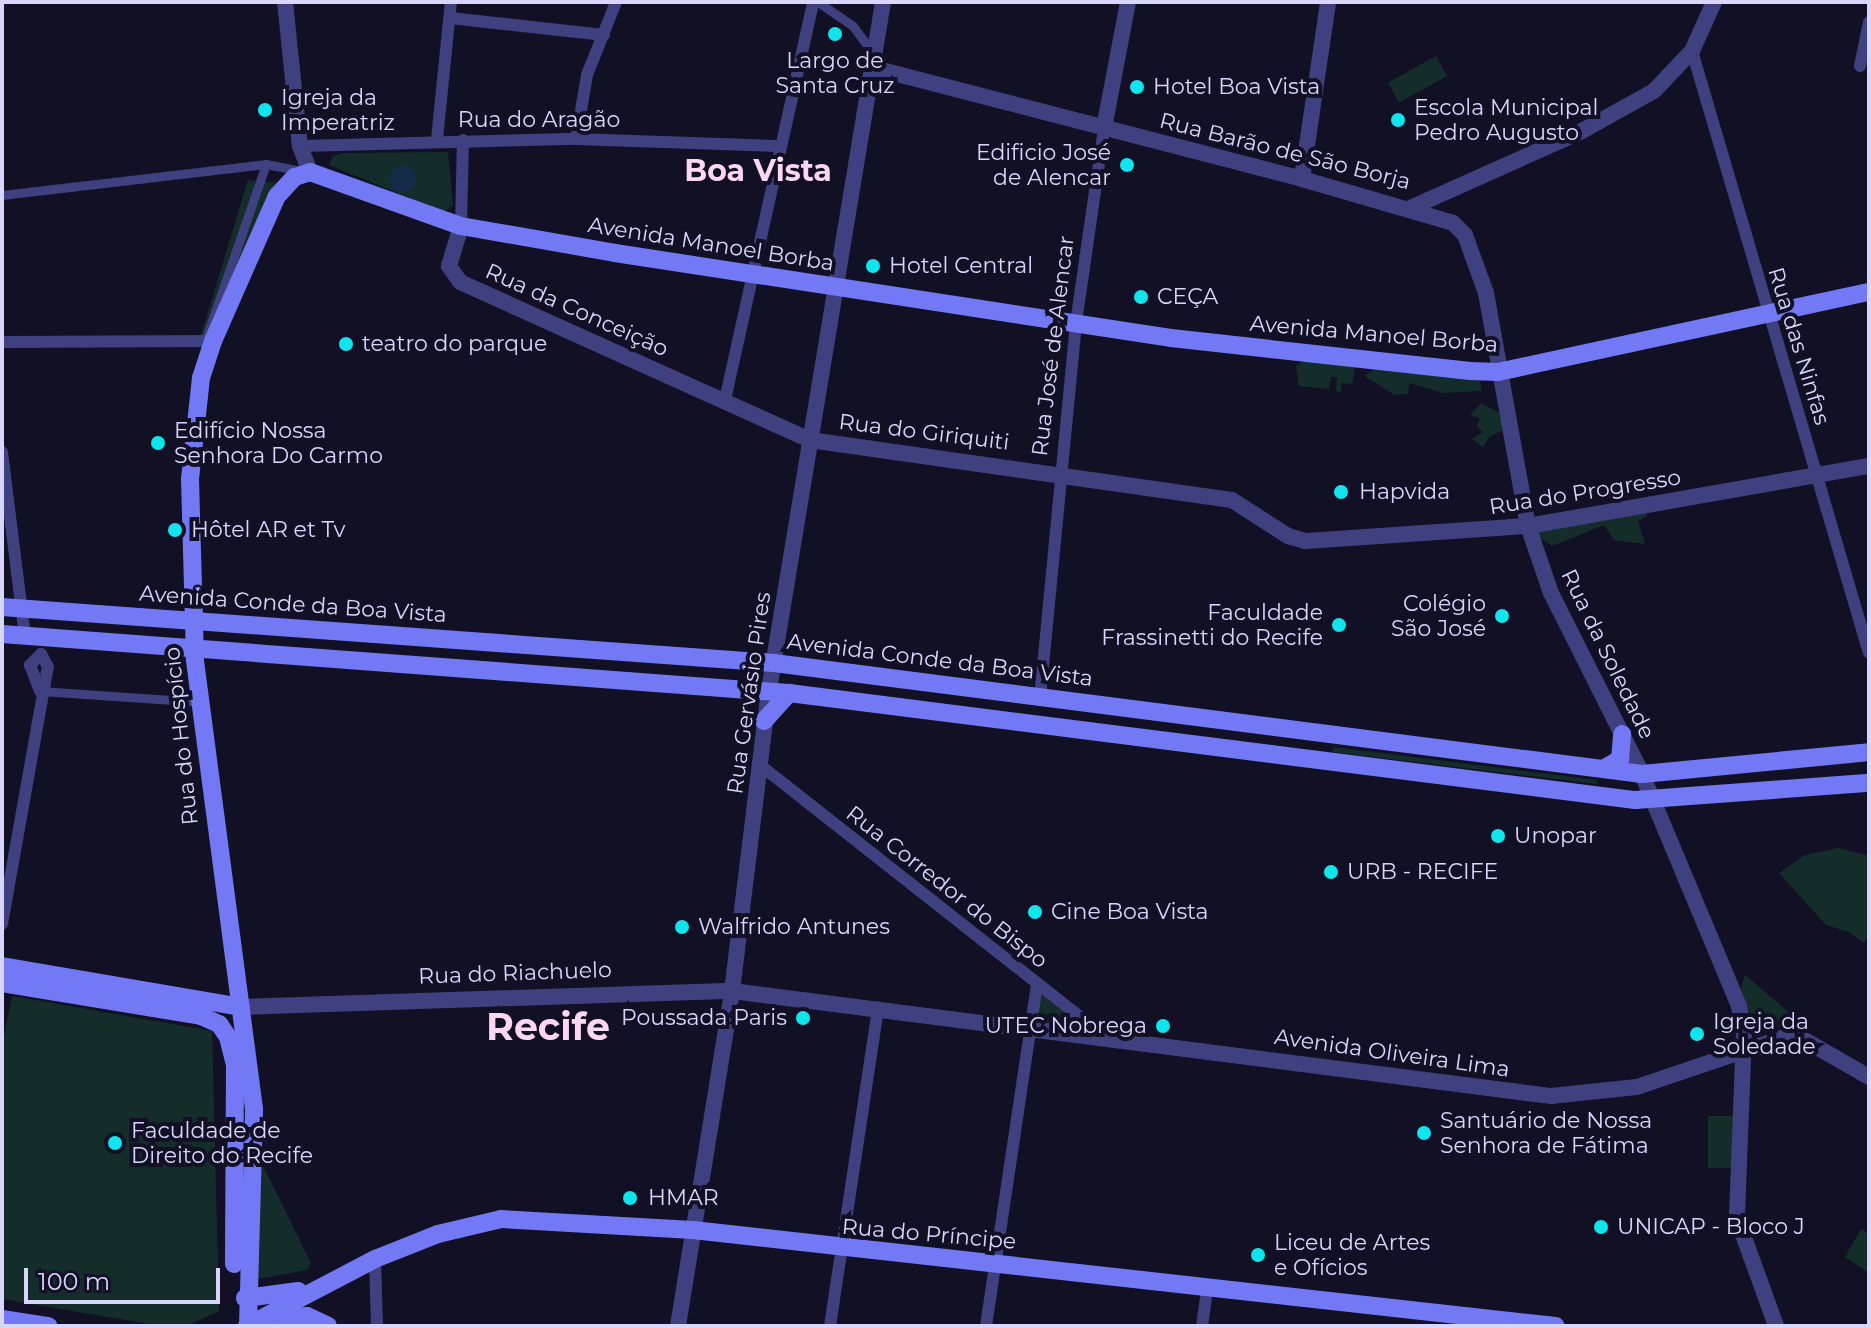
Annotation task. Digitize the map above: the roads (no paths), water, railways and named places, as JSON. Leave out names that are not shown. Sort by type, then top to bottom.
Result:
[{"type":"main road","name":"Avenida Manoel Borba","points":[[310,172],[461,226],[832,288],[1294,354],[1498,372],[1869,292]]},
{"type":"main road","name":"Rua do Hospício","points":[[239,1299],[254,1109],[194,651],[190,479],[201,378],[209,341],[277,196],[284,185],[310,172]]},
{"type":"main road","name":"Avenida Conde da Boa Vista","points":[[11,608],[774,663],[1642,774],[1869,752]]},
{"type":"main road","points":[[2,634],[194,651],[789,693],[1654,801],[1869,783]]},
{"type":"main road","points":[[764,721],[789,693]]},
{"type":"main road","points":[[1603,769],[1620,759],[1622,734]]},
{"type":"main road","name":"Rua do Riachuelo","points":[[2,966],[241,1007]]},
{"type":"main road","name":"Rua do Hospício","points":[[2,983],[201,1016],[219,1024],[231,1045],[237,1134],[239,1299],[250,1325]]},
{"type":"main road","name":"Rua do Príncipe","points":[[310,1289],[438,1234],[501,1219],[693,1230],[840,1250],[995,1264],[1556,1326]]},
{"type":"main road","points":[[236,1326],[239,1299],[310,1289]]},
{"type":"main road","points":[[250,1325],[310,1289]]},
{"type":"main road","points":[[250,1325],[307,1316],[328,1326]]},
{"type":"main road","points":[[2,1319],[48,1326]]},
{"type":"street","points":[[285,2],[300,146],[310,172]]},
{"type":"street","points":[[437,139],[451,2]]},
{"type":"street","points":[[576,139],[582,92],[616,2]]},
{"type":"street","points":[[725,400],[779,146],[816,2],[853,26],[875,62]]},
{"type":"street","name":"Rua Gervásio Pires","points":[[678,1326],[732,991],[768,692],[832,288],[875,62],[883,2]]},
{"type":"street","name":"Rua José de Alencar","points":[[1040,697],[1076,323],[1104,128],[1128,2]]},
{"type":"street","points":[[1302,179],[1328,2]]},
{"type":"street","name":"Rua Barão de São Borja","points":[[875,62],[1104,128],[1408,209],[1582,131],[1654,91],[1692,51],[1714,2]]},
{"type":"street","points":[[450,18],[604,35]]},
{"type":"street","points":[[1860,66],[1869,22]]},
{"type":"street","name":"Rua das Ninfas","points":[[1692,51],[1869,653]]},
{"type":"street","name":"Rua do Aragão","points":[[300,146],[437,139],[576,139],[779,146]]},
{"type":"street","name":"Rua da Conceição","points":[[463,140],[461,226],[449,266],[460,282],[810,440]]},
{"type":"street","points":[[2,195],[266,164],[310,172]]},
{"type":"street","name":"Rua do Hospício","points":[[209,341],[266,164]]},
{"type":"street","name":"Rua da Soledade","points":[[1408,209],[1453,223],[1465,235],[1481,273],[1528,526],[1551,593],[1642,774],[1730,978],[1739,1006],[1743,1049],[1737,1218],[1776,1326]]},
{"type":"street","points":[[2,342],[209,341]]},
{"type":"street","name":"Rua do Giriquiti","points":[[810,440],[1060,473],[1232,500],[1288,536],[1306,541]]},
{"type":"street","points":[[2,452],[11,608],[25,636]]},
{"type":"street","name":"Rua do Progresso","points":[[1306,541],[1528,526],[1869,466]]},
{"type":"street","points":[[2,924],[40,691],[200,702]]},
{"type":"street","name":"Rua Corredor do Bispo","points":[[760,765],[1109,1040]]},
{"type":"street","points":[[986,1326],[1037,984]]},
{"type":"street","name":"Rua do Riachuelo","points":[[241,1007],[732,991],[1031,1027]]},
{"type":"street","points":[[830,1326],[878,1008]]},
{"type":"street","name":"Avenida Oliveira Lima","points":[[1031,1027],[1109,1040],[1551,1096],[1637,1087],[1786,1034],[1801,1035],[1869,1077]]},
{"type":"street","points":[[375,1259],[377,1326]]},
{"type":"street","points":[[1202,1326],[1207,1289]]},
{"type":"water","points":[[403,166],[412,170],[416,179],[412,188],[403,192],[394,188],[390,179],[394,170]]},
{"type":"place","name":"Largo de Santa Cruz","points":[[835,34]]},
{"type":"place","name":"Hotel Boa Vista","points":[[1137,87]]},
{"type":"place","name":"Igreja da Imperatriz","points":[[265,110]]},
{"type":"place","name":"Escola Municipal Pedro Augusto","points":[[1398,120]]},
{"type":"place","name":"Edificio José de Alencar","points":[[1127,165]]},
{"type":"place","name":"Hotel Central","points":[[873,266]]},
{"type":"place","name":"CEÇA","points":[[1141,297]]},
{"type":"place","name":"teatro do parque","points":[[346,344]]},
{"type":"place","name":"Edifício Nossa Senhora Do Carmo","points":[[158,443]]},
{"type":"place","name":"Hapvida","points":[[1341,492]]},
{"type":"place","name":"Hôtel AR et Tv","points":[[175,530]]},
{"type":"place","name":"Colégio São José","points":[[1502,616]]},
{"type":"place","name":"Faculdade Frassinetti do Recife","points":[[1339,625]]},
{"type":"place","name":"Unopar","points":[[1498,836]]},
{"type":"place","name":"URB - RECIFE","points":[[1331,872]]},
{"type":"place","name":"Cine Boa Vista","points":[[1035,912]]},
{"type":"place","name":"Walfrido Antunes","points":[[682,927]]},
{"type":"place","name":"Poussada Paris","points":[[803,1018]]},
{"type":"place","name":"UTEC Nobrega","points":[[1163,1026]]},
{"type":"place","name":"Igreja da Soledade","points":[[1697,1034]]},
{"type":"place","name":"Santuário de Nossa Senhora de Fátima","points":[[1424,1133]]},
{"type":"place","name":"Faculdade de Direito do Recife","points":[[115,1143]]},
{"type":"place","name":"HMAR","points":[[630,1198]]},
{"type":"place","name":"UNICAP - Bloco J","points":[[1601,1227]]},
{"type":"place","name":"Liceu de Artes e Ofícios","points":[[1258,1255]]},
{"type":"district","name":"Boa Vista","points":[[758,171]]},
{"type":"district","name":"Recife","points":[[548,1027]]}]
